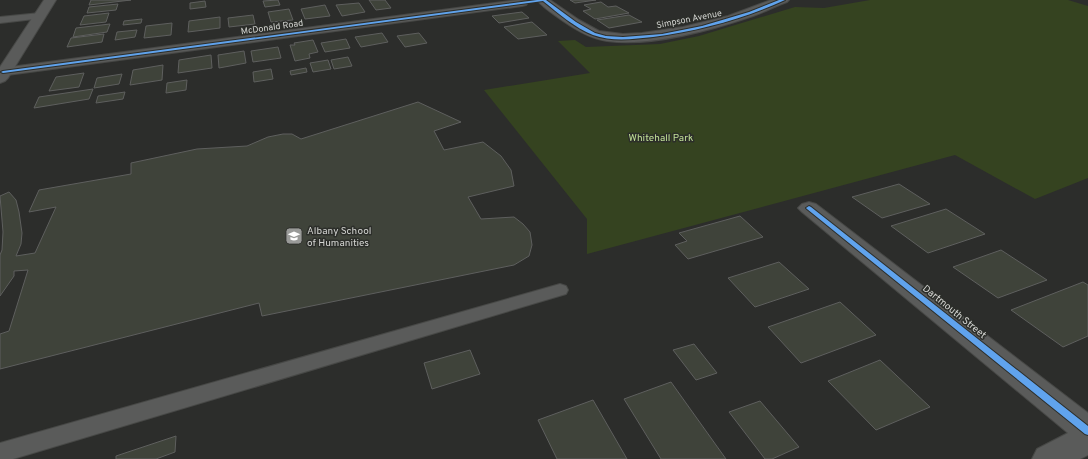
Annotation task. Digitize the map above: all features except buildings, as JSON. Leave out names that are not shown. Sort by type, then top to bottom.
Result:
[{"type":"street","points":[[2,75],[50,0]]},
{"type":"street","name":"Simpson Avenue","points":[[543,0],[594,35],[617,39],[663,34],[724,21],[762,9],[776,0]]},
{"type":"street","name":"McDonald Road","points":[[2,75],[522,3]]},
{"type":"street","name":"Dartmouth Street","points":[[809,208],[1088,431]]},
{"type":"street","points":[[1048,459],[1088,439]]},
{"type":"lane","points":[[0,20],[40,16]]},
{"type":"lane","points":[[0,453],[560,290]]},
{"type":"green space","name":"Whitehall Park","points":[[870,0],[1068,0],[1088,6],[1088,178],[1035,199],[955,155],[587,254],[587,219],[484,90],[590,73],[558,41],[575,40],[586,47],[660,44],[699,36],[795,7],[824,8]]},
{"type":"cycle path","points":[[543,0],[575,23],[594,34],[606,37],[623,38],[662,35],[719,23],[783,0]]},
{"type":"cycle path","points":[[3,72],[544,0]]},
{"type":"cycle path","points":[[809,208],[1088,431]]},
{"type":"place","name":"Albany School of Humanities","points":[[294,236]]}]
